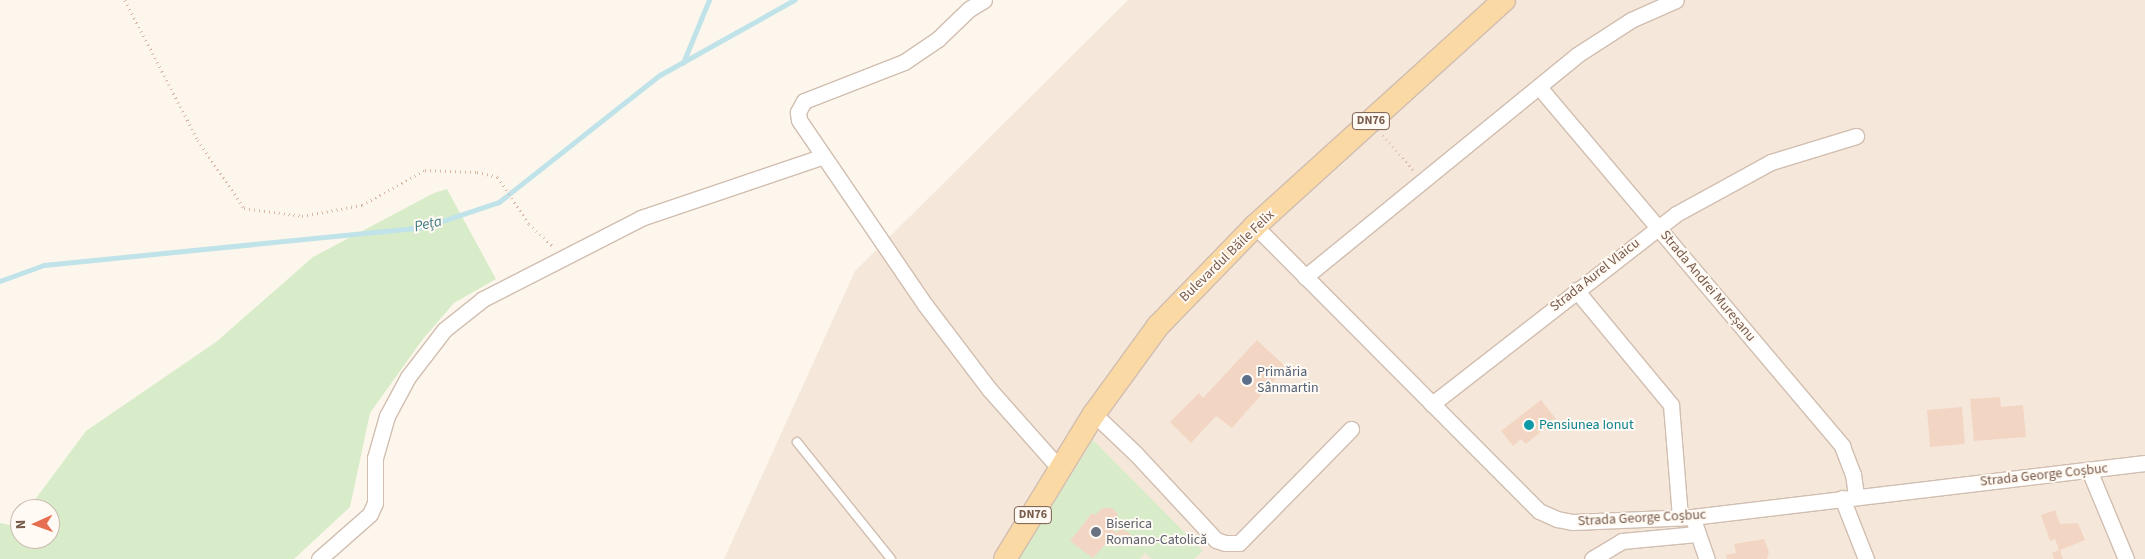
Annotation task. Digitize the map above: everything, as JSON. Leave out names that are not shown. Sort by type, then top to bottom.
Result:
[{"type":"main road","name":"Bulevardul Băile Felix","points":[[1005,559],[1094,414],[1158,326],[1255,226],[1504,0]]},
{"type":"street","points":[[984,0],[968,9],[938,39],[904,62],[804,102],[798,112],[799,120],[822,157],[937,322],[989,389],[1061,470]]},
{"type":"street","points":[[1305,277],[1424,183],[1602,37],[1676,0]]},
{"type":"street","name":"Strada Andrei Mureșanu","points":[[1539,87],[1842,446],[1853,474],[1849,497],[1866,559]]},
{"type":"street","name":"Strada Aurel Vlaicu","points":[[1432,404],[1658,227],[1772,162],[1856,136]]},
{"type":"street","points":[[319,559],[370,514],[375,503],[375,458],[387,416],[408,377],[444,330],[483,300],[564,256],[641,218],[822,157]]},
{"type":"street","name":"Strada George Coșbuc","points":[[1255,226],[1539,512],[1557,520],[1573,522],[1686,518],[2145,463]]},
{"type":"street","points":[[1576,290],[1671,406],[1686,518],[1697,534],[1707,559]]},
{"type":"street","points":[[1094,414],[1136,454],[1216,540],[1225,543],[1239,543],[1351,429]]},
{"type":"street","points":[[2089,470],[2126,559]]},
{"type":"street","points":[[1592,559],[1622,541],[1697,534]]},
{"type":"lane","points":[[797,442],[891,559]]},
{"type":"path","points":[[125,0],[198,140],[244,208],[302,216],[362,205],[425,170],[477,172],[498,177],[529,224],[564,256]]},
{"type":"path","points":[[1371,121],[1424,183]]},
{"type":"shaded area","points":[[1128,0],[2145,0],[2145,559],[724,559],[855,271]]},
{"type":"green space","points":[[447,189],[496,279],[454,303],[423,339],[370,413],[350,507],[294,559],[0,559],[0,523],[10,525],[10,549],[60,549],[60,499],[35,499],[86,431],[216,342],[313,257],[434,193]]},
{"type":"green space","points":[[1093,440],[1203,551],[1194,559],[1152,559],[1145,553],[1140,559],[1019,559]]},
{"type":"building","name":"Primăria Sânmartin","points":[[1257,340],[1286,367],[1232,428],[1216,416],[1191,443],[1170,422],[1199,393],[1203,398]]},
{"type":"building","points":[[2000,397],[2001,407],[2023,405],[2026,437],[1974,441],[1970,399]]},
{"type":"building","name":"Pensiunea Ionut","points":[[1541,400],[1556,419],[1526,444],[1521,439],[1513,446],[1501,431]]},
{"type":"building","points":[[1962,407],[1965,444],[1930,447],[1927,410]]},
{"type":"building","name":"Biserica Romano-Catolică","points":[[1103,508],[1112,508],[1117,513],[1118,521],[1113,530],[1117,533],[1120,528],[1132,535],[1122,547],[1111,538],[1093,558],[1070,541],[1092,513],[1095,515]]},
{"type":"building","points":[[2055,510],[2060,524],[2078,523],[2085,540],[2060,550],[2063,559],[2054,559],[2052,553],[2059,550],[2055,539],[2050,541],[2041,515]]},
{"type":"building","points":[[1764,539],[1769,552],[1767,559],[1727,559],[1726,555],[1736,553],[1734,544]]},
{"type":"waterway","points":[[683,63],[709,0]]},
{"type":"waterway","name":"Peța","points":[[0,281],[44,265],[425,227],[499,202],[660,75],[794,0]]},
{"type":"place","name":"Primăria Sânmartin","points":[[1247,380]]},
{"type":"place","name":"Pensiunea Ionut","points":[[1529,425]]},
{"type":"place","name":"Biserica Romano-Catolică","points":[[1096,532]]}]
